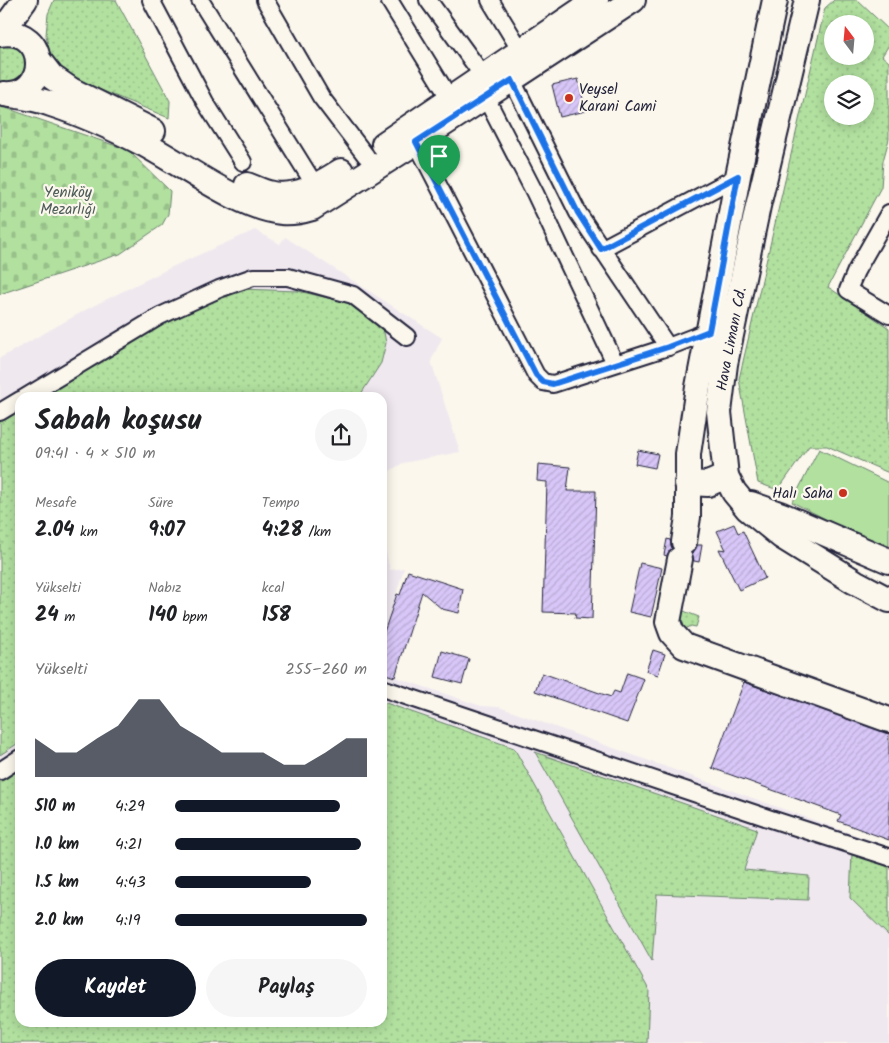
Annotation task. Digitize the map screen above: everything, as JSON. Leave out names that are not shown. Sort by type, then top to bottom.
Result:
[{"type":"street","points":[[25,0],[8,34],[32,46],[38,59],[52,77],[71,90],[154,132],[227,177],[272,194],[296,194],[316,186],[366,156],[450,99],[484,87],[512,80],[633,0]]},
{"type":"street","points":[[151,0],[205,102],[243,162]]},
{"type":"street","points":[[200,0],[316,186]]},
{"type":"street","points":[[265,0],[321,97],[366,156]]},
{"type":"street","points":[[389,0],[450,99]]},
{"type":"street","points":[[428,0],[484,87],[615,363]]},
{"type":"street","points":[[490,0],[521,50]]},
{"type":"street","points":[[5,94],[50,103],[143,143],[230,193],[259,207],[280,212],[296,212],[312,208],[416,142],[484,87],[521,50],[596,0]]},
{"type":"street","name":"Hava Limanı Cd.","points":[[775,0],[738,176],[709,331],[688,454],[688,517],[668,622],[672,633],[684,646],[889,720]]},
{"type":"street","name":"Hava Limanı Cd.","points":[[807,0],[758,206],[725,364],[719,412],[726,476],[734,492],[748,509],[782,536],[855,582],[889,600]]},
{"type":"street","points":[[5,94],[20,92],[28,87],[35,79],[38,59]]},
{"type":"street","points":[[512,80],[578,213],[668,347]]},
{"type":"street","points":[[416,142],[536,375],[543,382],[553,384],[668,347],[709,331]]},
{"type":"street","points":[[601,249],[738,176]]},
{"type":"street","points":[[889,213],[856,271],[848,290],[889,315]]},
{"type":"street","points":[[34,392],[160,316],[219,289],[253,277],[288,277],[353,295],[407,337]]},
{"type":"street","points":[[0,412],[15,403]]},
{"type":"street","points":[[687,483],[708,484],[726,476]]},
{"type":"street","points":[[740,500],[782,515],[889,561]]},
{"type":"street","points":[[387,690],[889,857]]},
{"type":"street","points":[[0,771],[15,761]]},
{"type":"shaded area","points":[[255,230],[280,244],[285,237],[442,338],[431,361],[460,452],[403,463],[387,473],[387,392],[15,392],[15,1027],[387,1027],[387,674],[481,706],[499,707],[889,847],[889,1043],[0,1043],[0,358],[89,308],[176,265]]},
{"type":"shaded area","points":[[387,557],[390,570],[404,568],[387,625]]},
{"type":"green space","points":[[54,0],[116,0],[170,101],[169,118],[69,77],[49,52],[46,35],[48,14]]},
{"type":"green space","points":[[834,0],[857,0],[873,15],[824,15],[824,65],[874,65],[874,16],[889,30],[889,45],[882,56],[889,62],[889,139],[883,161],[881,187],[828,287],[889,328],[889,473],[827,446],[809,446],[778,490],[758,483],[739,379],[825,8]]},
{"type":"green space","points":[[0,41],[25,52],[24,71],[14,81],[0,81]]},
{"type":"green space","name":"Yeniköy Mezarlığı","points":[[0,106],[128,150],[170,191],[168,214],[162,225],[120,254],[0,294]]},
{"type":"green space","points":[[240,289],[298,291],[350,303],[383,327],[386,343],[381,363],[362,392],[47,392],[165,321]]},
{"type":"green space","points":[[15,411],[15,745],[0,755],[0,420]]},
{"type":"green space","name":"Halı Saha","points":[[819,449],[889,483],[889,546],[887,550],[792,502]]},
{"type":"green space","points":[[676,608],[699,617],[696,627],[691,626],[684,630],[678,630]]},
{"type":"green space","points":[[387,703],[514,748],[649,990],[647,1043],[0,1043],[0,782],[15,772],[15,1027],[387,1027]]},
{"type":"green space","points":[[535,752],[757,829],[744,870],[809,876],[808,900],[657,894],[652,961]]},
{"type":"green space","points":[[852,853],[889,867],[889,936],[850,898]]},
{"type":"building","name":"Veysel Karani Cami","points":[[578,79],[586,111],[560,117],[552,85]]},
{"type":"building","points":[[638,450],[658,454],[655,468],[635,464]]},
{"type":"building","points":[[538,464],[570,467],[567,491],[596,491],[592,619],[575,618],[576,613],[543,612],[547,482],[537,481]]},
{"type":"building","points":[[734,524],[738,533],[743,531],[765,578],[739,590],[719,549],[726,550],[717,531]]},
{"type":"building","points":[[667,539],[670,540],[672,548],[667,556],[664,555]]},
{"type":"building","points":[[697,545],[702,545],[699,562],[694,561],[692,553]]},
{"type":"building","points":[[640,563],[662,568],[651,617],[629,612]]},
{"type":"building","points":[[408,571],[463,589],[459,613],[442,609],[422,592],[395,677],[387,675],[387,623],[397,594],[400,595]]},
{"type":"building","points":[[653,650],[665,654],[658,675],[646,671]]},
{"type":"building","points":[[442,651],[469,659],[462,684],[435,677]]},
{"type":"building","points":[[542,673],[611,697],[614,691],[620,693],[627,673],[644,679],[627,723],[535,691]]},
{"type":"building","points":[[744,682],[889,733],[889,840],[838,821],[841,815],[712,768]]},
{"type":"place","name":"Veysel Karani Cami","points":[[569,98]]},
{"type":"place","name":"Halı Saha","points":[[843,493]]},
{"type":"route","points":[[512,80],[578,213],[601,249],[738,176],[709,331],[668,347],[553,384],[543,382],[536,375],[439,186],[416,142],[512,80]]}]
